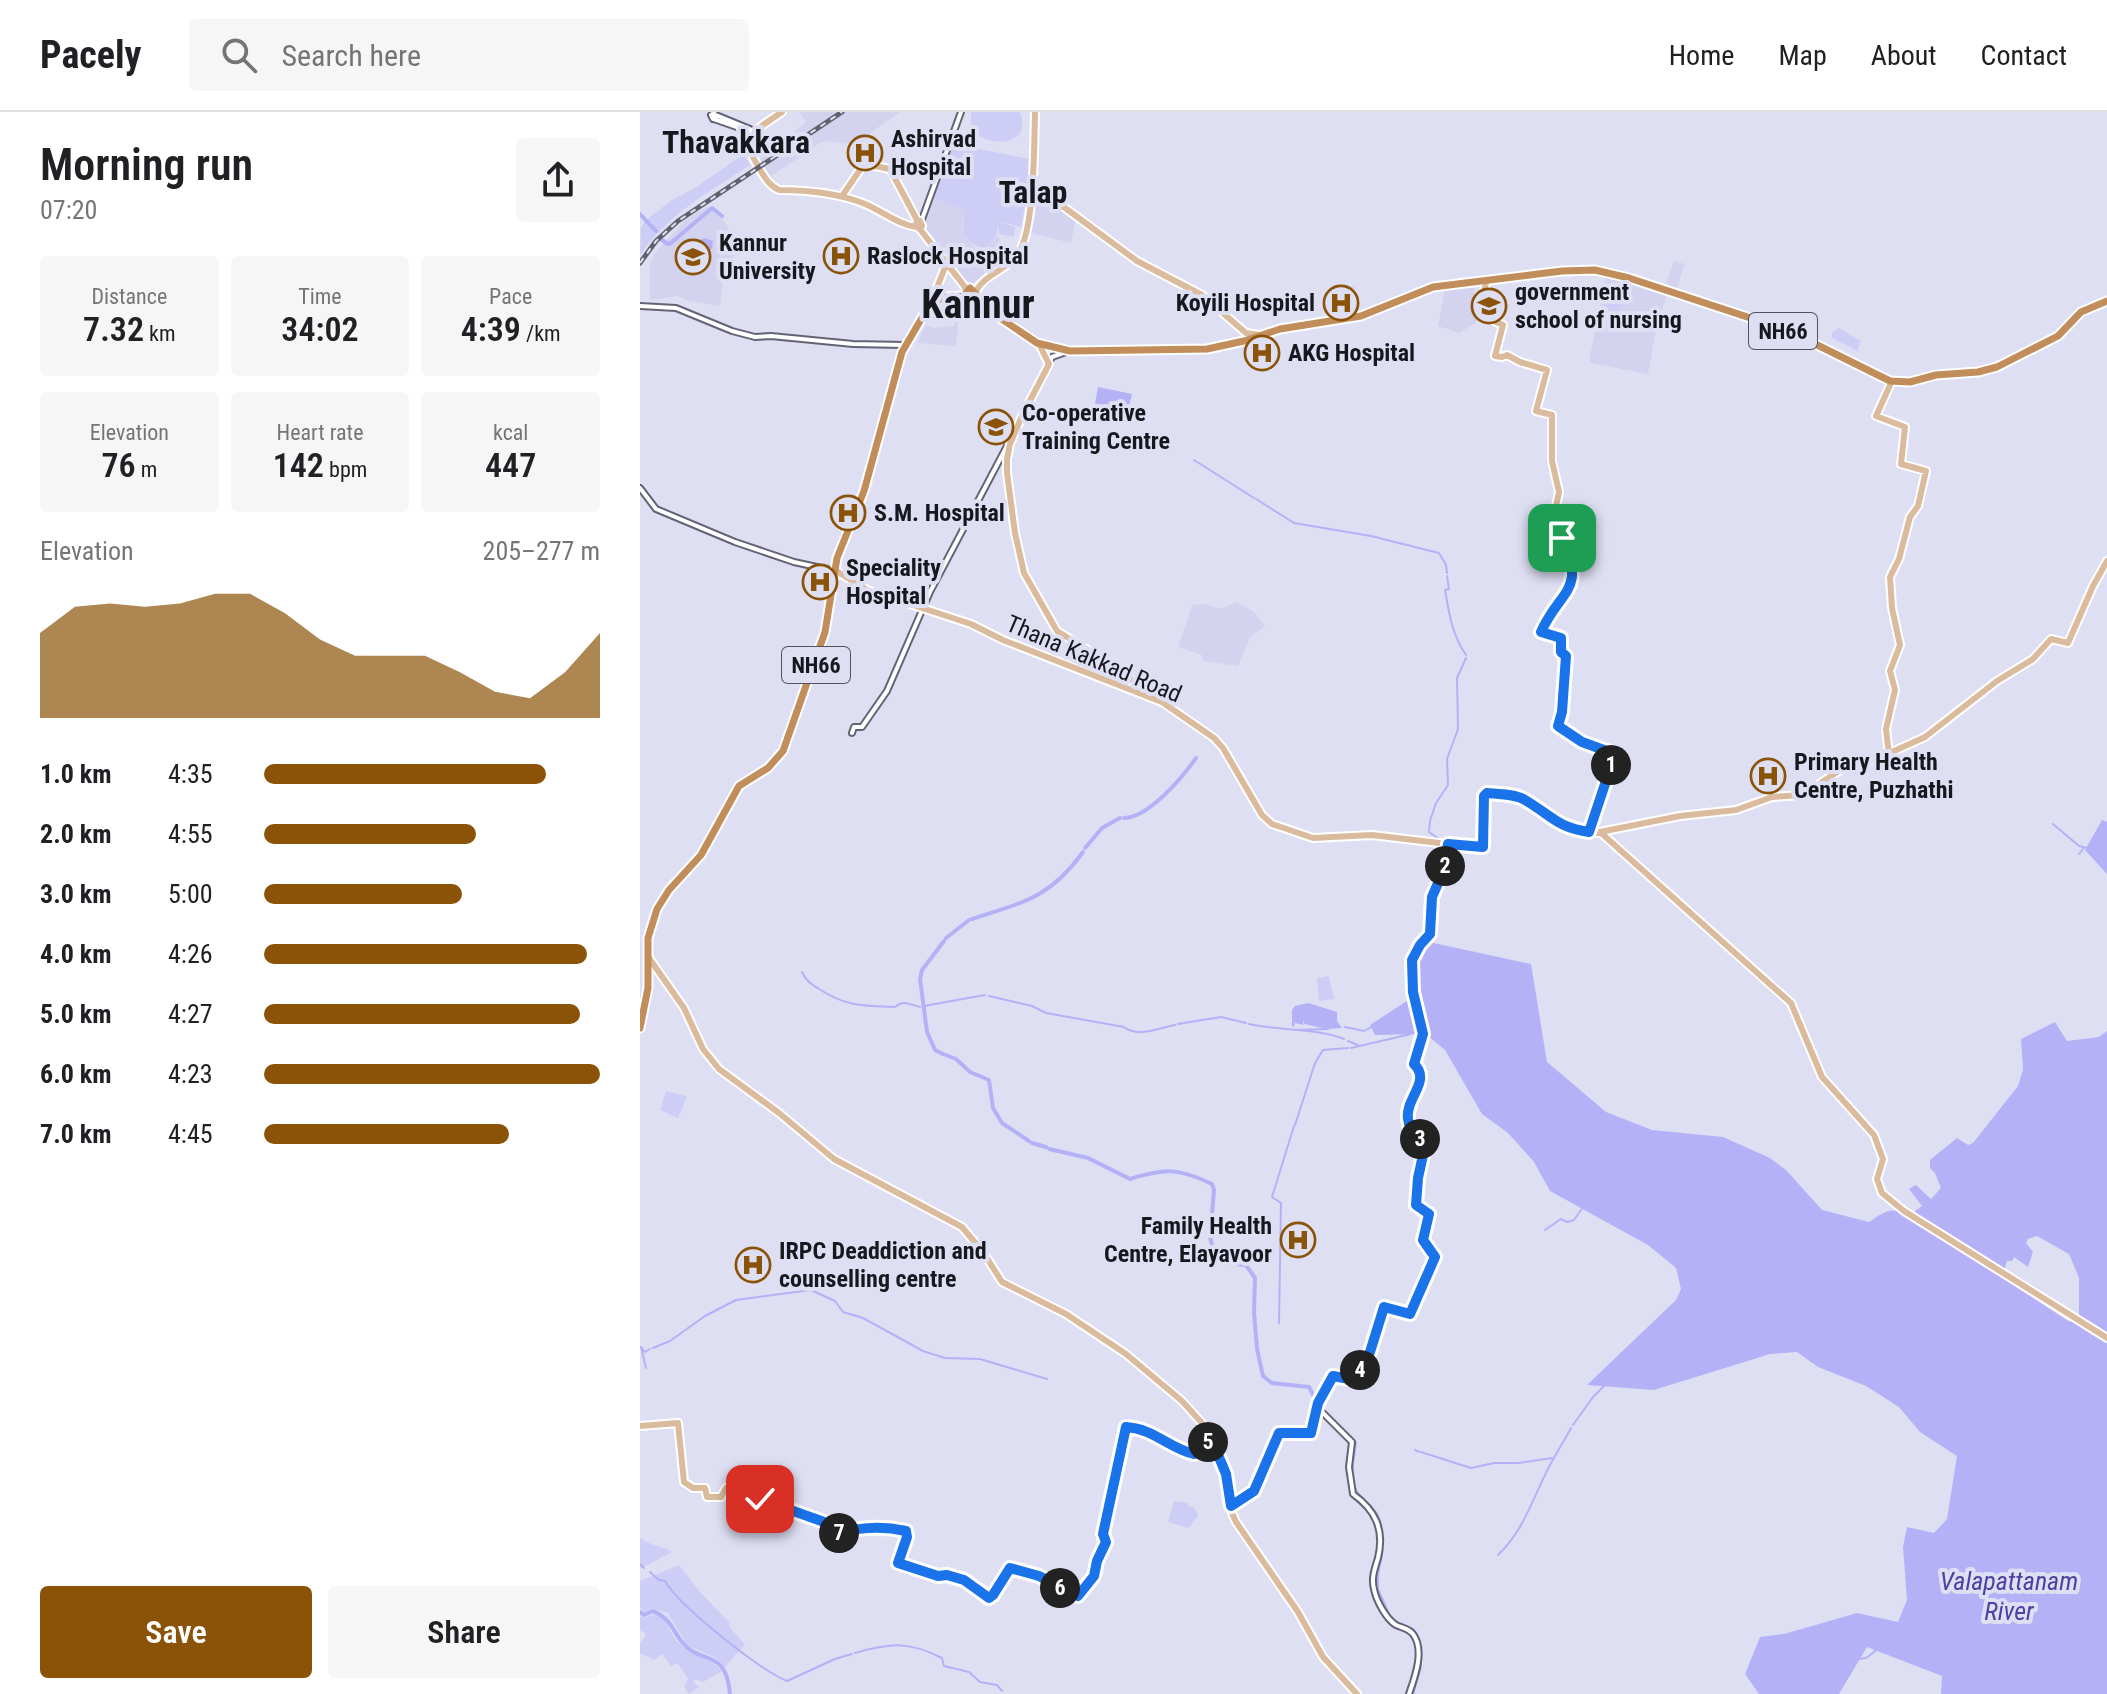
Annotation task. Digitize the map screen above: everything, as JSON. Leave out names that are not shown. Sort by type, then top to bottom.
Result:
[{"type":"highway","name":"NH66","points":[[973,295],[1038,343],[1070,351],[1191,349],[1245,340],[1364,312],[1432,285],[1567,271],[1606,271],[1795,333],[1891,382]]},
{"type":"highway","points":[[933,304],[973,295]]},
{"type":"highway","points":[[1891,382],[1906,384],[1940,375],[1978,372],[2005,363],[2063,333],[2081,312],[2107,301]]},
{"type":"highway","name":"NH66","points":[[640,1028],[651,963],[648,938],[653,920],[666,897],[705,853],[741,787],[780,762],[786,752],[835,606],[836,572],[867,490],[903,349],[925,311],[933,304]]},
{"type":"highway","name":"NH66","points":[[1038,343],[1072,349],[1216,345]]},
{"type":"highway","points":[[640,1021],[648,978]]},
{"type":"main road","points":[[748,139],[754,131],[782,112]]},
{"type":"main road","points":[[973,295],[980,282],[1016,253],[1034,191],[1033,112]]},
{"type":"main road","points":[[741,129],[748,139],[747,153],[767,185],[778,192],[798,192]]},
{"type":"main road","points":[[754,131],[749,150],[774,188],[842,196],[905,225],[919,224]]},
{"type":"main road","points":[[842,196],[864,164],[890,169],[919,224],[946,265],[973,295]]},
{"type":"main road","points":[[1034,191],[1084,220],[1137,261],[1189,287],[1214,304],[1246,333],[1260,335]]},
{"type":"main road","points":[[919,224],[973,295]]},
{"type":"main road","points":[[933,304],[946,265]]},
{"type":"main road","points":[[1486,280],[1481,315],[1503,325],[1495,356],[1507,355],[1547,370],[1536,411],[1552,415],[1552,461],[1559,492],[1552,525],[1569,551],[1572,577],[1567,595],[1551,613],[1541,632],[1561,638],[1561,652],[1566,656],[1558,726],[1582,742],[1615,754],[1589,832]]},
{"type":"main road","points":[[973,295],[980,282]]},
{"type":"main road","points":[[1038,343],[1049,364],[1012,440],[1007,473],[1019,554],[1030,586],[1057,631],[1112,665],[1162,702]]},
{"type":"main road","points":[[1889,754],[1886,729],[1895,690],[1890,671],[1900,645],[1892,608],[1890,577],[1899,559],[1910,517],[1918,506],[1926,471],[1901,464],[1905,427],[1876,416],[1891,382]]},
{"type":"main road","name":"Thana Kakkad Road","points":[[836,572],[867,590],[925,608],[1162,702],[1214,738],[1262,815],[1272,824],[1313,838],[1372,835],[1483,847],[1484,796],[1487,793],[1523,798],[1554,822],[1574,830],[1600,832],[1682,815],[1736,810],[1772,797],[1803,795],[1843,768],[1910,746],[1997,681],[2033,659],[2051,639],[2068,643],[2107,561]]},
{"type":"main road","points":[[1600,832],[1791,1003],[1822,1077],[1874,1135],[1883,1159],[1877,1179],[1882,1193],[1921,1222],[2107,1338]]},
{"type":"main road","points":[[1231,1506],[1254,1491],[1279,1433],[1311,1433],[1318,1406],[1334,1375],[1354,1380],[1370,1352],[1384,1307],[1410,1314],[1435,1257],[1423,1240],[1429,1214],[1416,1205],[1425,1146],[1413,1133],[1407,1118],[1421,1077],[1420,1069],[1414,1064],[1423,1037],[1414,995],[1412,960],[1431,931],[1432,897],[1445,867],[1448,844]]},
{"type":"main road","points":[[651,963],[684,1008],[703,1049],[724,1072],[834,1159],[962,1227],[981,1249],[1002,1282],[1066,1314],[1126,1354],[1182,1401],[1211,1438],[1226,1474],[1236,1522],[1298,1612],[1323,1657],[1357,1694]]},
{"type":"main road","points":[[640,1426],[678,1423],[684,1482],[693,1488],[705,1488],[708,1497],[721,1497],[729,1488],[740,1496],[765,1500],[824,1522],[831,1535],[861,1528],[887,1527],[906,1531],[907,1537],[898,1563],[938,1576],[964,1580],[990,1598],[1010,1568],[1039,1576],[1075,1595],[1081,1594],[1094,1576],[1106,1542],[1103,1534],[1126,1427],[1157,1435],[1176,1448],[1194,1454],[1211,1438]]},
{"type":"street","points":[[919,224],[960,112]]},
{"type":"street","points":[[715,115],[754,131]]},
{"type":"street","points":[[715,115],[741,129],[754,131]]},
{"type":"street","points":[[640,306],[676,308],[755,337],[903,349]]},
{"type":"street","points":[[1049,364],[1052,357],[1070,351]]},
{"type":"street","points":[[852,733],[854,727],[862,727],[887,691],[991,473],[1012,440]]},
{"type":"street","points":[[640,488],[656,509],[735,542],[836,572]]},
{"type":"street","points":[[1318,1406],[1352,1442],[1349,1467],[1353,1494],[1372,1509],[1376,1517],[1380,1544],[1373,1571],[1374,1589],[1388,1619],[1409,1630],[1416,1641],[1418,1663],[1409,1694]]},
{"type":"shaded area","points":[[799,112],[900,112],[862,139],[857,139],[855,145],[820,143],[769,178],[758,161],[806,122]]},
{"type":"shaded area","points":[[971,112],[1020,112],[1020,132],[1007,141],[988,140],[971,129]]},
{"type":"shaded area","points":[[763,130],[772,147],[757,159],[753,144]]},
{"type":"shaded area","points":[[950,143],[1029,159],[1021,227],[998,221],[1015,227],[1014,237],[999,234],[998,224],[997,234],[984,249],[973,244],[963,234],[964,210],[931,197]]},
{"type":"shaded area","points":[[744,154],[750,165],[676,216],[640,255],[641,228],[646,220]]},
{"type":"shaded area","points":[[1036,194],[1076,218],[1071,243],[1027,232]]},
{"type":"shaded area","points":[[931,196],[964,209],[962,232],[976,249],[997,236],[1010,255],[973,283],[964,280],[923,224]]},
{"type":"shaded area","name":"Kannur University","points":[[708,206],[725,222],[740,248],[724,269],[720,306],[678,296],[650,300],[650,263],[656,252],[685,220]]},
{"type":"shaded area","points":[[1674,261],[1685,264],[1675,293],[1664,289]]},
{"type":"shaded area","points":[[1606,274],[1667,294],[1648,374],[1589,361]]},
{"type":"shaded area","points":[[1609,282],[1625,286],[1619,311],[1603,307]]},
{"type":"shaded area","name":"Koyili Hospital","points":[[1342,285],[1355,287],[1354,296],[1350,297],[1350,304],[1339,305],[1340,316],[1336,317],[1335,311],[1329,311],[1331,300],[1336,301]]},
{"type":"shaded area","points":[[1474,286],[1475,299],[1481,306],[1477,322],[1459,333],[1438,326],[1445,289]]},
{"type":"shaded area","points":[[958,304],[956,346],[917,343],[926,325],[934,328],[954,326]]},
{"type":"shaded area","points":[[1839,328],[1861,341],[1857,351],[1832,338],[1832,332]]},
{"type":"shaded area","name":"AKG Hospital","points":[[1262,338],[1268,348],[1277,345],[1274,361],[1251,358],[1250,342]]},
{"type":"shaded area","name":"Speciality Hospital","points":[[811,574],[834,579],[822,592],[808,588]]},
{"type":"shaded area","points":[[1235,602],[1253,611],[1265,626],[1250,637],[1238,666],[1203,661],[1202,655],[1178,647],[1192,605],[1205,604],[1221,609]]},
{"type":"shaded area","points":[[1329,976],[1334,999],[1319,1001],[1317,978]]},
{"type":"shaded area","points":[[666,1091],[687,1096],[678,1118],[660,1110]]},
{"type":"shaded area","points":[[1174,1501],[1189,1503],[1188,1506],[1195,1508],[1198,1516],[1189,1528],[1168,1522]]},
{"type":"shaded area","points":[[640,1538],[647,1542],[672,1552],[640,1569]]},
{"type":"shaded area","points":[[679,1565],[745,1645],[725,1667],[716,1658],[687,1645],[668,1613],[653,1609],[645,1613],[640,1608],[640,1581]]},
{"type":"shaded area","points":[[655,1614],[666,1618],[670,1630],[682,1646],[714,1663],[722,1671],[703,1682],[695,1679],[693,1682],[699,1687],[689,1694],[684,1687],[688,1679],[678,1663],[671,1666],[662,1654],[654,1660],[640,1653],[640,1644],[646,1634],[640,1630],[640,1616],[644,1618]]},
{"type":"water","points":[[705,238],[713,241],[712,249],[692,258],[682,253],[685,246]]},
{"type":"water","points":[[1098,387],[1132,394],[1128,411],[1095,404]]},
{"type":"water","points":[[2102,820],[2107,822],[2107,874],[2085,850]]},
{"type":"water","name":"Valapattanam River","points":[[1429,942],[1531,964],[1547,1062],[1606,1112],[1652,1130],[1723,1137],[1770,1158],[1786,1170],[1822,1210],[1869,1222],[1893,1210],[1908,1216],[1922,1206],[1909,1189],[1916,1185],[1931,1199],[1941,1188],[1930,1168],[1930,1160],[1957,1138],[1968,1145],[1973,1143],[2018,1086],[2023,1070],[2021,1039],[2055,1022],[2067,1041],[2099,1037],[2107,1031],[2107,1694],[1941,1694],[1942,1676],[1867,1647],[1839,1694],[1759,1694],[1745,1674],[1760,1637],[1784,1634],[1857,1613],[1898,1622],[1907,1600],[1903,1547],[1907,1527],[1934,1533],[1947,1519],[1957,1456],[1920,1432],[1899,1407],[1866,1386],[1818,1367],[1797,1352],[1770,1354],[1654,1390],[1587,1385],[1676,1300],[1681,1289],[1676,1268],[1648,1245],[1550,1191],[1534,1162],[1508,1133],[1482,1114],[1445,1050],[1432,1039],[1422,1034],[1375,1035],[1370,1025],[1416,995],[1417,960]],"holes":[[[2037,1236],[2069,1254],[2079,1278],[2079,1318],[2075,1322],[2068,1321],[2002,1277],[2007,1261],[2012,1261],[2014,1257],[2028,1267],[2033,1252],[2026,1243],[2028,1239]]]},
{"type":"water","points":[[1308,1003],[1337,1012],[1337,1021],[1342,1028],[1327,1029],[1304,1024],[1304,1019],[1303,1025],[1295,1023],[1292,1026],[1292,1010],[1295,1006]]},
{"type":"waterway","points":[[662,240],[671,243],[712,208],[722,216]]},
{"type":"waterway","points":[[640,214],[656,231]]},
{"type":"waterway","points":[[1194,460],[1254,498]]},
{"type":"waterway","points":[[1256,499],[1294,523],[1371,536],[1439,553],[1447,573]]},
{"type":"waterway","points":[[1447,576],[1449,589],[1445,590],[1450,615],[1457,640],[1466,655]]},
{"type":"waterway","points":[[1439,839],[1429,832],[1430,821],[1436,803],[1448,785],[1447,759],[1458,729],[1457,678],[1466,658]]},
{"type":"waterway","points":[[1124,818],[1154,804],[1196,758]]},
{"type":"waterway","points":[[1085,848],[1102,828],[1120,818]]},
{"type":"waterway","points":[[2053,824],[2079,846],[2087,848]]},
{"type":"waterway","points":[[1432,890],[1438,845]]},
{"type":"waterway","points":[[2079,854],[2083,849]]},
{"type":"waterway","points":[[972,919],[1034,897],[1058,880],[1083,852]]},
{"type":"waterway","points":[[1425,937],[1429,904]]},
{"type":"waterway","points":[[946,938],[969,920]]},
{"type":"waterway","points":[[943,1054],[935,1050],[927,1032],[920,979],[922,970],[944,941]]},
{"type":"waterway","points":[[802,972],[814,986],[847,1002],[895,1007],[904,1003],[920,1007]]},
{"type":"waterway","points":[[924,1006],[985,995]]},
{"type":"waterway","points":[[989,996],[1032,1006],[1046,1013],[1124,1027],[1136,1032],[1175,1025]]},
{"type":"waterway","points":[[1178,1024],[1221,1017],[1246,1023]]},
{"type":"waterway","points":[[1249,1024],[1344,1039]]},
{"type":"waterway","points":[[1345,1027],[1364,1031],[1373,1026]]},
{"type":"waterway","points":[[1295,1030],[1328,1029]]},
{"type":"waterway","points":[[1351,1048],[1411,1034]]},
{"type":"waterway","points":[[1348,1041],[1358,1045]]},
{"type":"waterway","points":[[1295,1125],[1315,1063],[1323,1050],[1348,1048]]},
{"type":"waterway","points":[[946,1055],[956,1059],[970,1072],[989,1080],[993,1108],[1002,1123],[1029,1141]]},
{"type":"waterway","points":[[1279,1323],[1281,1203],[1272,1197],[1294,1126]]},
{"type":"waterway","points":[[1032,1143],[1046,1147]]},
{"type":"waterway","points":[[1049,1149],[1088,1158],[1130,1179],[1171,1171],[1212,1184],[1210,1237],[1215,1257],[1225,1263],[1246,1265],[1255,1278],[1257,1349],[1263,1376],[1272,1383],[1309,1387],[1320,1408],[1331,1419]]},
{"type":"waterway","points":[[1545,1230],[1561,1219],[1567,1222],[1574,1220],[1583,1207]]},
{"type":"waterway","points":[[653,1348],[670,1341],[705,1316],[736,1300],[811,1290],[835,1301],[843,1312],[863,1318],[923,1351],[945,1358],[980,1359],[1047,1379]]},
{"type":"waterway","points":[[641,1347],[646,1368]]},
{"type":"waterway","points":[[641,1347],[645,1352],[650,1349]]},
{"type":"waterway","points":[[1573,1425],[1605,1385]]},
{"type":"waterway","points":[[1498,1555],[1520,1526],[1571,1428]]},
{"type":"waterway","points":[[1343,1431],[1355,1443],[1352,1470],[1355,1490],[1375,1512],[1380,1527]]},
{"type":"waterway","points":[[1415,1450],[1419,1452]]},
{"type":"waterway","points":[[1421,1452],[1471,1468],[1552,1458]]},
{"type":"waterway","points":[[1381,1555],[1377,1589],[1389,1616],[1413,1630],[1417,1638]]},
{"type":"waterway","points":[[640,1564],[644,1568]]},
{"type":"waterway","points":[[650,1572],[665,1581],[686,1606],[721,1636],[787,1681],[852,1654]]},
{"type":"waterway","points":[[640,1612],[644,1615],[653,1611],[659,1614],[689,1649],[718,1663],[728,1679],[730,1694]]},
{"type":"waterway","points":[[855,1653],[879,1647],[909,1646],[942,1658],[944,1666],[969,1672],[980,1682],[997,1685],[1002,1691]]},
{"type":"waterway","points":[[1412,1694],[1420,1667],[1420,1646]]},
{"type":"waterway","points":[[1859,1659],[1878,1649]]},
{"type":"railway","points":[[640,263],[656,241],[678,221],[842,112]]},
{"type":"place","name":"Ashirvad Hospital","points":[[865,153]]},
{"type":"place","name":"Raslock Hospital","points":[[841,256]]},
{"type":"place","name":"Kannur University","points":[[693,257]]},
{"type":"place","name":"Koyili Hospital","points":[[1341,303]]},
{"type":"place","name":"government school of nursing","points":[[1489,306]]},
{"type":"place","name":"AKG Hospital","points":[[1262,353]]},
{"type":"place","name":"Co-operative Training Centre","points":[[996,427]]},
{"type":"place","name":"S.M. Hospital","points":[[848,513]]},
{"type":"place","name":"Speciality Hospital","points":[[820,582]]},
{"type":"place","name":"Primary Health Centre, Puzhathi","points":[[1768,776]]},
{"type":"place","name":"Family Health Centre, Elayavoor","points":[[1298,1240]]},
{"type":"place","name":"IRPC Deaddiction and counselling centre","points":[[753,1265]]},
{"type":"district","name":"Thavakkara","points":[[736,142]]},
{"type":"district","name":"Talap","points":[[1033,192]]},
{"type":"district","name":"Kannur","points":[[978,304]]},
{"type":"route","points":[[760,1499],[824,1522],[830,1535],[857,1528],[887,1527],[906,1531],[908,1534],[898,1563],[938,1576],[964,1580],[989,1598],[1010,1568],[1039,1576],[1078,1596],[1094,1576],[1106,1542],[1103,1534],[1126,1427],[1157,1435],[1176,1448],[1194,1454],[1211,1438],[1226,1474],[1231,1506],[1254,1491],[1279,1433],[1311,1433],[1318,1403],[1333,1376],[1354,1380],[1370,1352],[1384,1307],[1408,1316],[1435,1257],[1423,1240],[1429,1214],[1416,1205],[1425,1146],[1413,1133],[1407,1114],[1421,1077],[1420,1069],[1414,1064],[1423,1037],[1413,992],[1412,960],[1430,934],[1432,897],[1445,867],[1448,844],[1483,847],[1484,796],[1487,793],[1523,798],[1554,822],[1589,832],[1615,754],[1582,742],[1558,726],[1564,699],[1562,686],[1566,656],[1561,652],[1561,638],[1541,632],[1572,584],[1569,551],[1562,538]]}]
